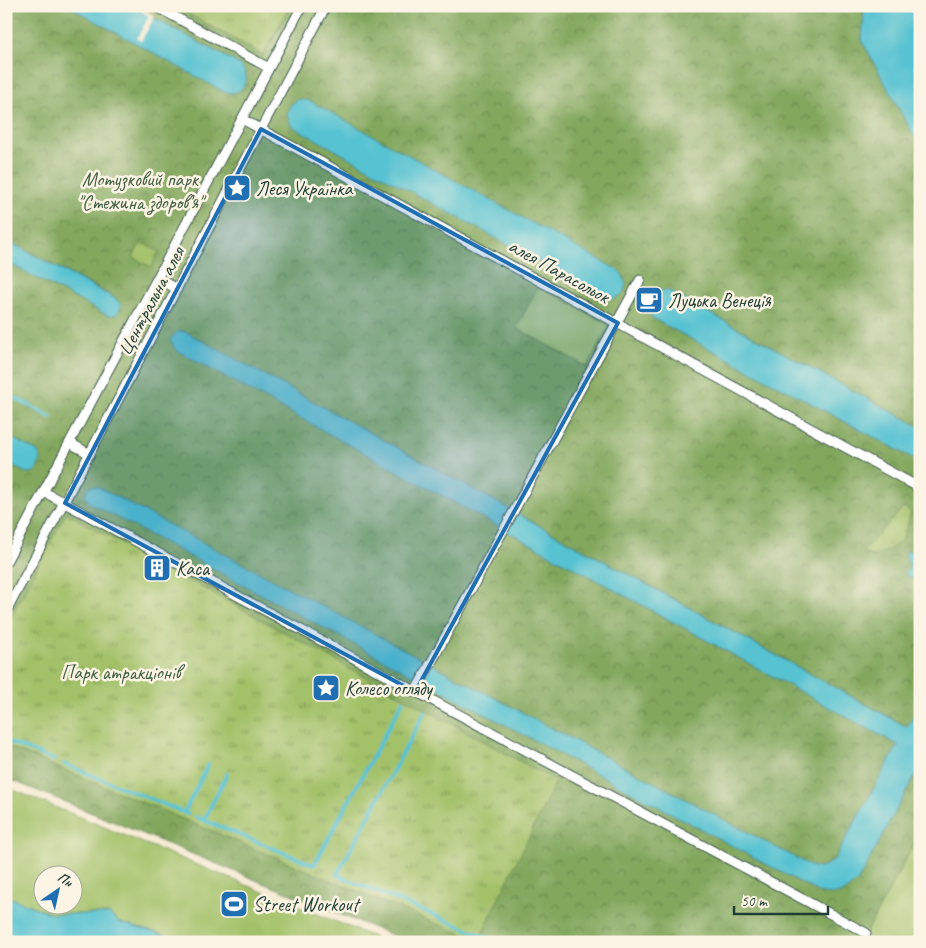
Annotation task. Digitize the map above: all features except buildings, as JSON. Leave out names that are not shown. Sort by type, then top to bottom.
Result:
[{"type":"street","points":[[155,6],[269,68]]},
{"type":"street","name":"Центральна алея","points":[[6,562],[302,6]]},
{"type":"street","name":"Центральна алея","points":[[6,612],[326,6]]},
{"type":"street","name":"алея Парасольок","points":[[242,119],[920,488]]},
{"type":"street","points":[[158,278],[177,289]]},
{"type":"street","points":[[415,692],[618,324],[640,280]]},
{"type":"street","points":[[70,443],[90,454]]},
{"type":"street","points":[[44,492],[866,933]]},
{"type":"highlighted area","points":[[261,129],[618,323],[415,692],[65,503]]},
{"type":"green space","name":"Мотузковий парк \"Стежина здоров’я\"","points":[[6,6],[68,6],[224,91],[237,92],[244,86],[246,81],[239,64],[132,6],[174,6],[263,55],[290,6],[872,6],[864,11],[862,41],[920,147],[920,427],[669,291],[658,290],[653,292],[647,311],[654,319],[920,462],[920,705],[908,727],[182,330],[176,350],[898,745],[834,860],[820,868],[813,867],[98,487],[85,492],[87,500],[822,894],[858,881],[920,766],[920,833],[861,942],[408,942],[6,778],[6,746],[478,940],[66,514],[6,626],[6,462],[23,471],[35,472],[38,452],[6,435],[6,262],[107,315],[115,315],[120,309],[116,298],[6,240]],"holes":[[[291,125],[618,270],[625,278],[608,299],[603,297]],[[539,286],[610,325],[587,367],[516,328]]]},
{"type":"green space","points":[[174,6],[290,6],[263,55]]},
{"type":"green space","points":[[141,242],[159,252],[151,267],[133,257]]},
{"type":"green space","points":[[538,286],[610,325],[587,367],[516,328]]},
{"type":"green space","points":[[904,507],[911,512],[900,542],[889,549],[871,556],[863,551]]},
{"type":"green space","name":"Парк атракціонів","points":[[66,513],[556,781],[478,941],[6,746],[6,626]]},
{"type":"green space","points":[[6,787],[386,942],[190,942],[120,923],[109,914],[82,914],[82,866],[32,866],[32,906],[6,896]]},
{"type":"green space","points":[[920,833],[920,942],[861,942],[866,933]]},
{"type":"water","points":[[68,6],[132,6],[239,64],[245,72],[245,84],[239,91],[234,93],[224,92]]},
{"type":"water","points":[[872,6],[906,6],[920,20],[920,147],[862,41],[864,10]]},
{"type":"water","points":[[299,99],[310,101],[618,270],[626,284],[623,294],[613,299],[603,297],[295,128],[291,125],[287,115],[290,105]]},
{"type":"water","points":[[6,240],[116,299],[121,305],[120,310],[115,315],[107,315],[6,262]]},
{"type":"water","points":[[658,290],[669,291],[920,427],[920,462],[654,319],[646,305],[653,292]]},
{"type":"water","points":[[178,331],[186,332],[907,727],[920,705],[920,766],[858,881],[842,893],[822,894],[90,503],[86,497],[87,490],[90,486],[98,487],[813,867],[821,868],[834,860],[898,745],[176,350],[170,340]]},
{"type":"water","points":[[6,435],[38,452],[41,460],[35,472],[26,473],[6,462]]},
{"type":"water","points":[[908,550],[920,558],[919,583],[905,574],[910,566],[905,555]]},
{"type":"water","points":[[6,896],[32,906],[32,916],[109,914],[120,923],[190,942],[6,942]]},
{"type":"pier","points":[[141,8],[155,16],[141,41],[137,39],[149,16],[140,10]]},
{"type":"pier","points":[[652,290],[659,294],[650,310],[643,305],[646,297]]},
{"type":"waterway","points":[[6,393],[51,417]]},
{"type":"waterway","points":[[196,817],[314,865],[403,701]]},
{"type":"waterway","points":[[425,712],[337,875],[491,939]]},
{"type":"waterway","points":[[6,741],[54,760]]},
{"type":"waterway","points":[[64,764],[188,814]]},
{"type":"waterway","points":[[184,813],[208,765]]},
{"type":"waterway","points":[[204,820],[227,774]]},
{"type":"place","name":"Леся Українка","points":[[237,188]]},
{"type":"place","name":"Луцька Венеція","points":[[649,300]]},
{"type":"place","name":"Каса","points":[[157,568]]},
{"type":"place","name":"Колесо огляду","points":[[326,688]]},
{"type":"place","name":"Street Workout","points":[[234,904]]}]
